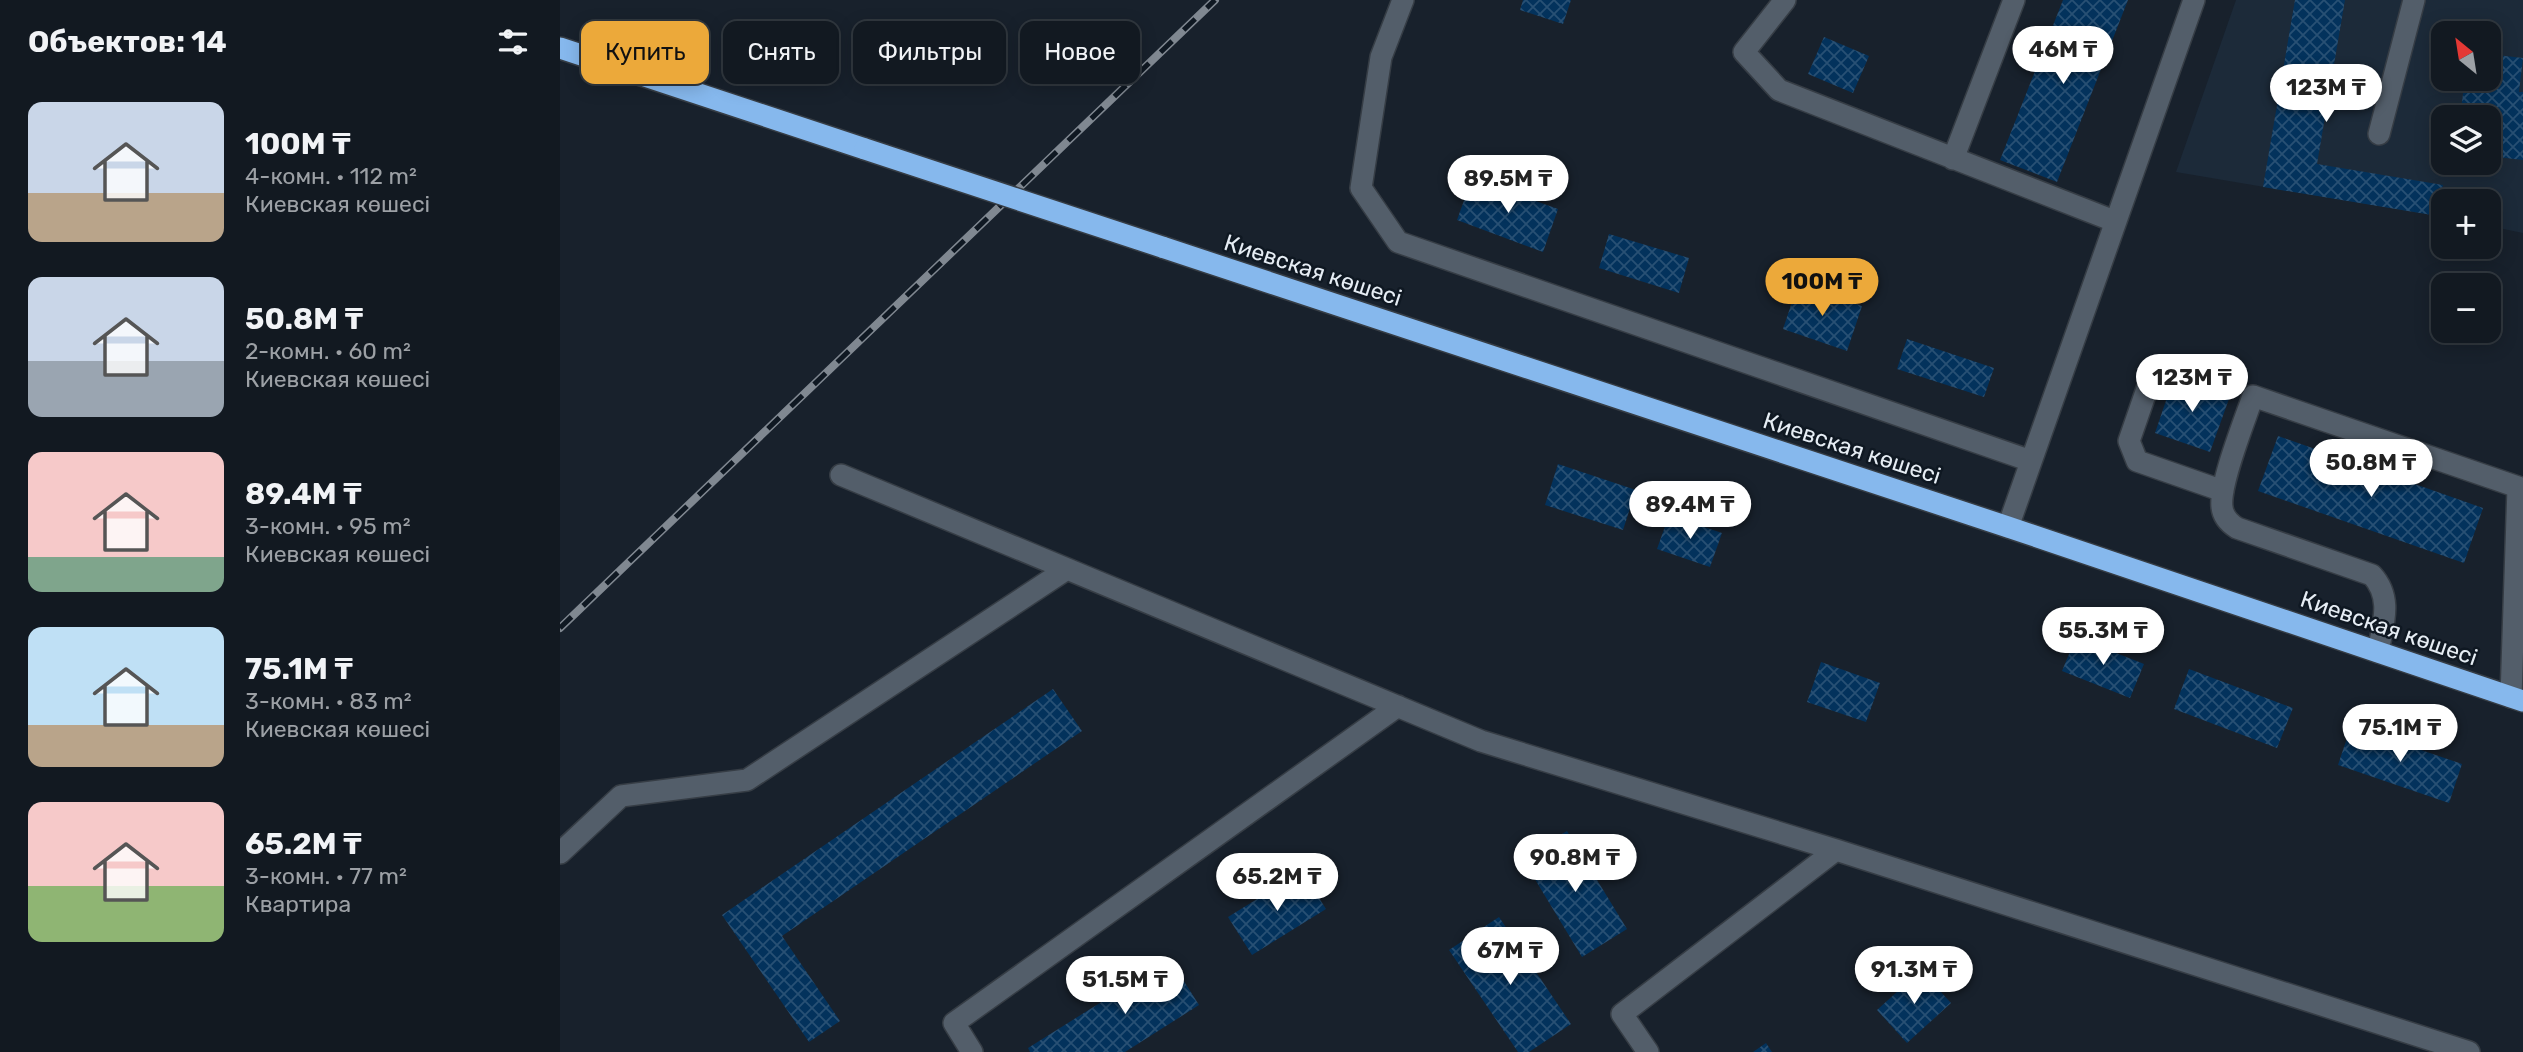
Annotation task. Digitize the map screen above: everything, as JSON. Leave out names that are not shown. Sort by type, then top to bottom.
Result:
[{"type":"highway","name":"Киевская көшесі","points":[[560,48],[2008,527],[2517,699]]},
{"type":"lane","points":[[1403,0],[1381,57],[1361,188],[1398,242],[2031,461]]},
{"type":"lane","points":[[1785,0],[1744,52],[1779,90],[2114,221]]},
{"type":"lane","points":[[1953,159],[2014,0]]},
{"type":"lane","points":[[2008,527],[2194,0]]},
{"type":"lane","points":[[2379,134],[2414,0]]},
{"type":"lane","points":[[2148,386],[2129,441],[2137,461],[2223,491]]},
{"type":"lane","points":[[2378,652],[2386,608],[2380,584],[2372,575],[2228,523],[2222,508],[2223,491],[2253,396],[2518,487],[2517,699]]},
{"type":"lane","points":[[842,475],[1481,741],[1836,850],[2469,1052]]},
{"type":"lane","points":[[560,853],[621,796],[747,780],[1067,569]]},
{"type":"lane","points":[[972,1052],[954,1023],[1398,706]]},
{"type":"lane","points":[[1648,1052],[1622,1014],[1836,850]]},
{"type":"shaded area","points":[[2236,0],[2523,0],[2523,233],[2501,228],[2501,189],[2431,189],[2431,215],[2176,172]]},
{"type":"building","points":[[1523,0],[1571,0],[1563,24],[1520,10]]},
{"type":"building","points":[[2063,0],[2128,0],[2057,182],[2000,160]]},
{"type":"building","points":[[2295,0],[2345,0],[2317,164],[2443,185],[2442,189],[2431,189],[2431,215],[2263,187]]},
{"type":"building","points":[[1824,37],[1869,56],[1853,93],[1808,74]]},
{"type":"building","points":[[2501,55],[2523,58],[2519,92],[2523,92],[2523,160],[2501,157],[2501,105],[2462,105],[2463,91],[2501,91]]},
{"type":"building","points":[[1472,178],[1558,209],[1543,252],[1457,220]]},
{"type":"building","points":[[1609,234],[1689,258],[1679,293],[1599,268]]},
{"type":"building","points":[[1798,284],[1862,306],[1847,351],[1783,329]]},
{"type":"building","points":[[1907,339],[1994,368],[1984,397],[1897,369]]},
{"type":"building","points":[[2174,377],[2230,396],[2210,452],[2155,433]]},
{"type":"building","points":[[2278,436],[2483,508],[2464,563],[2258,491]]},
{"type":"building","points":[[1558,464],[1636,490],[1623,530],[1545,505]]},
{"type":"building","points":[[1669,515],[1722,533],[1710,567],[1657,549]]},
{"type":"building","points":[[2076,637],[2144,664],[2130,698],[2062,671]]},
{"type":"building","points":[[1821,662],[1880,683],[1866,722],[1807,702]]},
{"type":"building","points":[[2189,669],[2293,708],[2277,748],[2174,709]]},
{"type":"building","points":[[1053,689],[1082,731],[782,936],[840,1021],[809,1042],[722,915]]},
{"type":"building","points":[[2351,726],[2462,764],[2449,803],[2338,765]]},
{"type":"building","points":[[1567,831],[1627,929],[1582,957],[1522,858]]},
{"type":"building","points":[[1302,871],[1326,909],[1252,955],[1228,917]]},
{"type":"building","points":[[1499,917],[1571,1024],[1529,1052],[1518,1052],[1449,950]]},
{"type":"building","points":[[1170,959],[1199,1005],[1125,1052],[1030,1052],[1028,1048]]},
{"type":"building","points":[[1921,970],[1951,1003],[1907,1043],[1877,1010]]},
{"type":"building","points":[[1766,1043],[1772,1052],[1753,1052]]},
{"type":"railway","points":[[560,628],[1215,0]]}]
